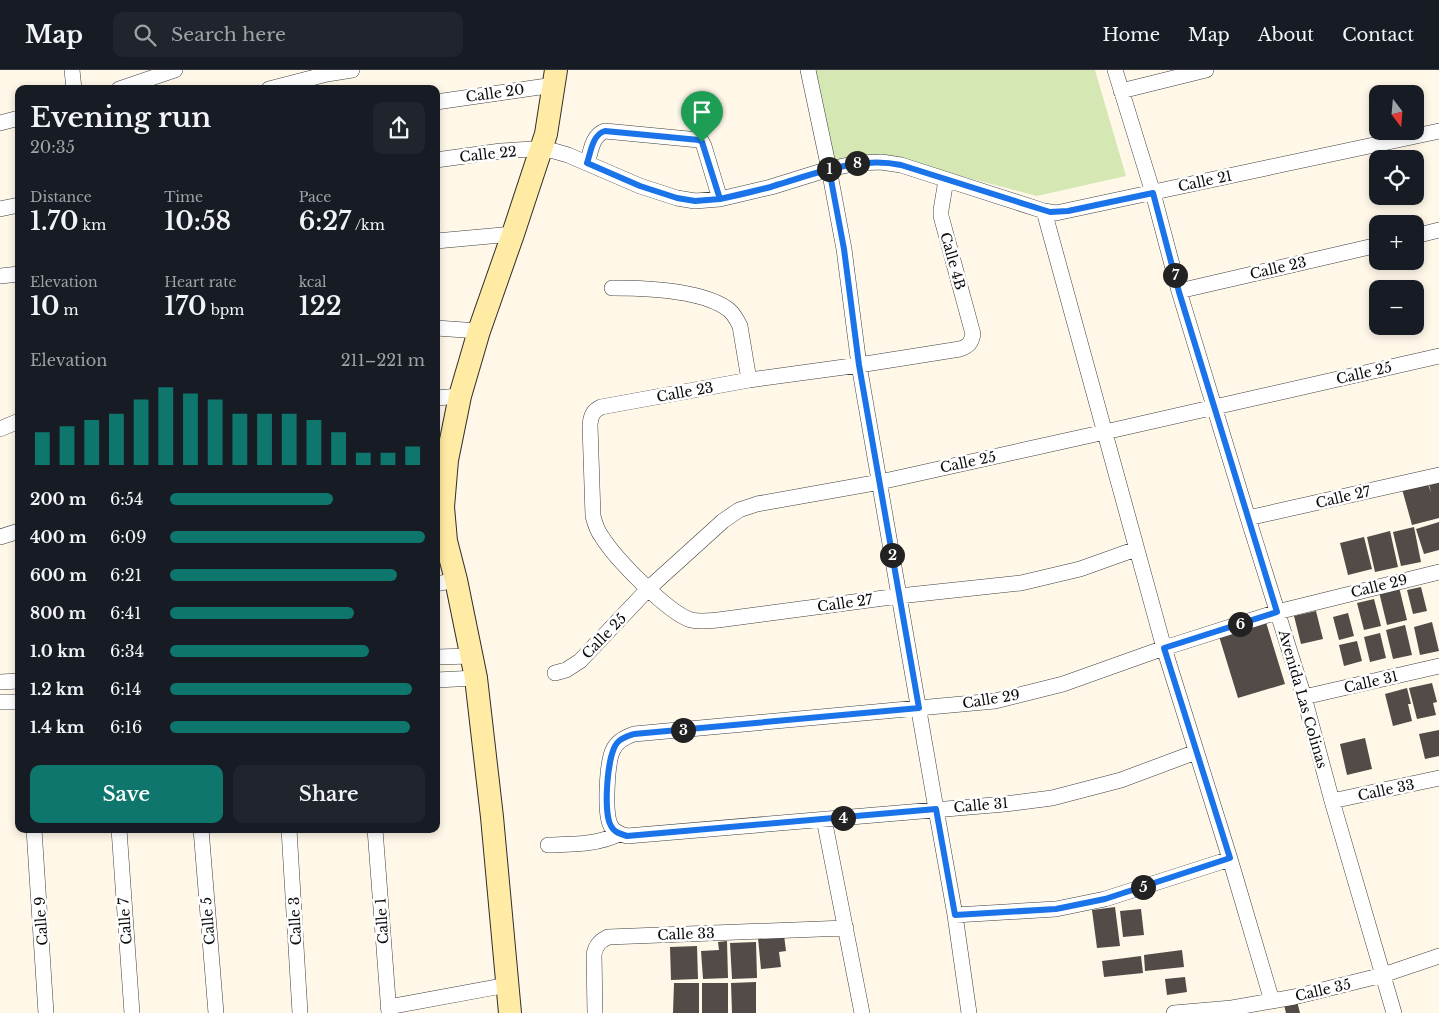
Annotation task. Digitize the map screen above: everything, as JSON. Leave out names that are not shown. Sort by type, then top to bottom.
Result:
[{"type":"main road","points":[[510,1013],[492,817],[476,678],[472,656],[446,582],[446,541],[440,507],[460,396],[479,331],[546,134],[555,78]]},
{"type":"street","points":[[72,70],[74,85]]},
{"type":"street","points":[[132,85],[175,70]]},
{"type":"street","points":[[284,85],[327,74],[352,70]]},
{"type":"street","points":[[808,70],[844,249],[859,365],[955,915],[969,1013]]},
{"type":"street","name":"Avenida Las Colinas","points":[[1115,70],[1153,193],[1179,292],[1304,697],[1332,801],[1394,1013]]},
{"type":"street","points":[[1121,91],[1206,70]]},
{"type":"street","name":"Calle 20","points":[[440,101],[555,78]]},
{"type":"street","points":[[0,123],[15,119]]},
{"type":"street","name":"Calle 21","points":[[541,149],[561,153],[640,186],[677,198],[695,201],[720,199],[771,187],[829,169],[870,162],[891,163],[1044,212],[1056,212],[1068,211],[1439,131]]},
{"type":"street","points":[[587,163],[596,136],[600,132],[699,140],[704,146],[720,199]]},
{"type":"street","name":"Calle 22","points":[[440,159],[501,151],[541,149]]},
{"type":"street","name":"Calle 4B","points":[[946,180],[941,210],[943,224],[973,334],[972,342]]},
{"type":"street","points":[[0,209],[15,206]]},
{"type":"street","points":[[1044,212],[1164,648],[1230,858],[1272,1001]]},
{"type":"street","points":[[1424,234],[1439,230]]},
{"type":"street","points":[[440,241],[513,234]]},
{"type":"street","name":"Calle 23","points":[[1179,292],[1369,247]]},
{"type":"street","points":[[0,276],[15,274]]},
{"type":"street","points":[[612,288],[638,288],[688,294],[712,300],[725,307],[733,314],[740,326],[749,380]]},
{"type":"street","points":[[440,328],[479,331]]},
{"type":"street","name":"Calle 23","points":[[649,588],[617,557],[600,536],[595,524],[593,516],[590,425],[590,418],[594,411],[602,407],[749,380],[960,349],[972,342]]},
{"type":"street","name":"Calle 25","points":[[555,673],[566,670],[580,661],[649,588],[723,521],[739,510],[757,504],[880,482],[1439,356]]},
{"type":"street","points":[[440,398],[460,396]]},
{"type":"street","points":[[0,429],[15,423]]},
{"type":"street","name":"Calle 27","points":[[1248,518],[1439,475]]},
{"type":"street","points":[[0,537],[15,532]]},
{"type":"street","name":"Calle 27","points":[[649,588],[678,614],[691,620],[718,620],[899,596],[1021,583],[1080,569],[1136,549]]},
{"type":"street","name":"Calle 29","points":[[615,831],[606,814],[609,765],[612,751],[618,742],[634,734],[995,701],[1063,684],[1164,648],[1277,612],[1439,572]]},
{"type":"street","points":[[440,657],[472,656]]},
{"type":"street","name":"Calle 31","points":[[1304,697],[1439,666]]},
{"type":"street","points":[[440,680],[476,678]]},
{"type":"street","points":[[0,682],[15,681]]},
{"type":"street","points":[[0,702],[15,702]]},
{"type":"street","name":"Calle 31","points":[[615,831],[627,836],[1052,798],[1121,780],[1196,752]]},
{"type":"street","name":"Calle 33","points":[[1332,801],[1439,778]]},
{"type":"street","points":[[824,819],[862,1013]]},
{"type":"street","points":[[548,845],[592,843],[601,841],[615,831]]},
{"type":"street","name":"Calle 9","points":[[34,833],[46,1013]]},
{"type":"street","name":"Calle 7","points":[[119,833],[132,1013]]},
{"type":"street","name":"Calle 5","points":[[201,833],[216,1013]]},
{"type":"street","name":"Calle 3","points":[[289,833],[300,1013]]},
{"type":"street","name":"Calle 1","points":[[375,833],[388,1010]]},
{"type":"street","points":[[955,915],[1056,909],[1105,899],[1230,858]]},
{"type":"street","name":"Calle 33","points":[[595,1013],[594,954],[596,946],[608,937],[846,928]]},
{"type":"street","name":"Calle 35","points":[[1174,1013],[1232,1008],[1272,1001],[1383,976],[1439,956]]},
{"type":"street","points":[[388,1010],[507,985]]},
{"type":"green space","points":[[815,70],[1095,70],[1126,176],[1037,196],[880,155],[834,162]]},
{"type":"building","points":[[1439,478],[1439,518],[1412,525],[1402,489],[1427,482],[1431,492],[1428,481]]},
{"type":"building","points":[[1439,522],[1439,550],[1424,554],[1416,529]]},
{"type":"building","points":[[1414,527],[1421,562],[1401,566],[1393,532]]},
{"type":"building","points":[[1390,531],[1398,567],[1375,572],[1367,537]]},
{"type":"building","points":[[1364,537],[1372,569],[1348,575],[1340,543]]},
{"type":"building","points":[[1399,587],[1407,620],[1387,625],[1379,592]]},
{"type":"building","points":[[1421,587],[1427,611],[1413,614],[1407,590]]},
{"type":"building","points":[[1374,599],[1381,626],[1364,630],[1357,603]]},
{"type":"building","points":[[1316,611],[1323,639],[1301,644],[1294,616]]},
{"type":"building","points":[[1348,613],[1354,636],[1339,640],[1333,617]]},
{"type":"building","points":[[1265,619],[1285,684],[1238,698],[1218,633]]},
{"type":"building","points":[[1432,622],[1439,651],[1420,655],[1414,627]]},
{"type":"building","points":[[1405,625],[1412,655],[1393,659],[1386,630]]},
{"type":"building","points":[[1380,633],[1386,658],[1370,662],[1364,637]]},
{"type":"building","points":[[1357,641],[1362,661],[1344,666],[1339,645]]},
{"type":"building","points":[[1432,683],[1437,702],[1433,703],[1436,715],[1417,719],[1409,688]]},
{"type":"building","points":[[1407,688],[1411,704],[1408,704],[1412,721],[1393,726],[1385,694]]},
{"type":"building","points":[[1439,730],[1439,756],[1425,759],[1419,734]]},
{"type":"building","points":[[1365,738],[1372,769],[1347,775],[1340,744]]},
{"type":"building","points":[[1115,907],[1120,946],[1097,948],[1092,910]]},
{"type":"building","points":[[1141,909],[1144,935],[1123,937],[1120,911]]},
{"type":"building","points":[[784,935],[786,951],[779,952],[781,967],[761,969],[758,938]]},
{"type":"building","points":[[727,941],[728,978],[703,979],[701,951],[719,950],[718,942]]},
{"type":"building","points":[[756,942],[757,978],[732,979],[730,943]]},
{"type":"building","points":[[697,946],[698,979],[671,980],[670,947]]},
{"type":"building","points":[[1182,950],[1184,967],[1145,971],[1144,955]]},
{"type":"building","points":[[1141,956],[1143,973],[1104,977],[1102,961]]},
{"type":"building","points":[[1185,977],[1187,992],[1167,995],[1165,979]]},
{"type":"building","points":[[756,982],[756,1013],[732,1013],[731,983]]},
{"type":"building","points":[[674,983],[699,983],[699,1013],[673,1013]]},
{"type":"building","points":[[702,983],[728,983],[728,1013],[702,1013]]},
{"type":"building","points":[[1297,1001],[1300,1013],[1286,1013],[1284,1005]]},
{"type":"route","points":[[702,142],[699,140],[605,131],[600,132],[596,136],[587,163],[640,186],[677,198],[695,201],[712,201],[720,199],[771,187],[829,169],[844,249],[859,365],[919,708],[634,734],[625,737],[618,742],[612,751],[609,765],[606,814],[612,828],[619,834],[627,836],[936,809],[955,915],[1056,909],[1105,899],[1230,858],[1164,648],[1277,612],[1179,292],[1153,193],[1068,211],[1044,212],[901,165],[870,162],[829,169],[771,187],[742,194],[720,199],[702,142]]}]
